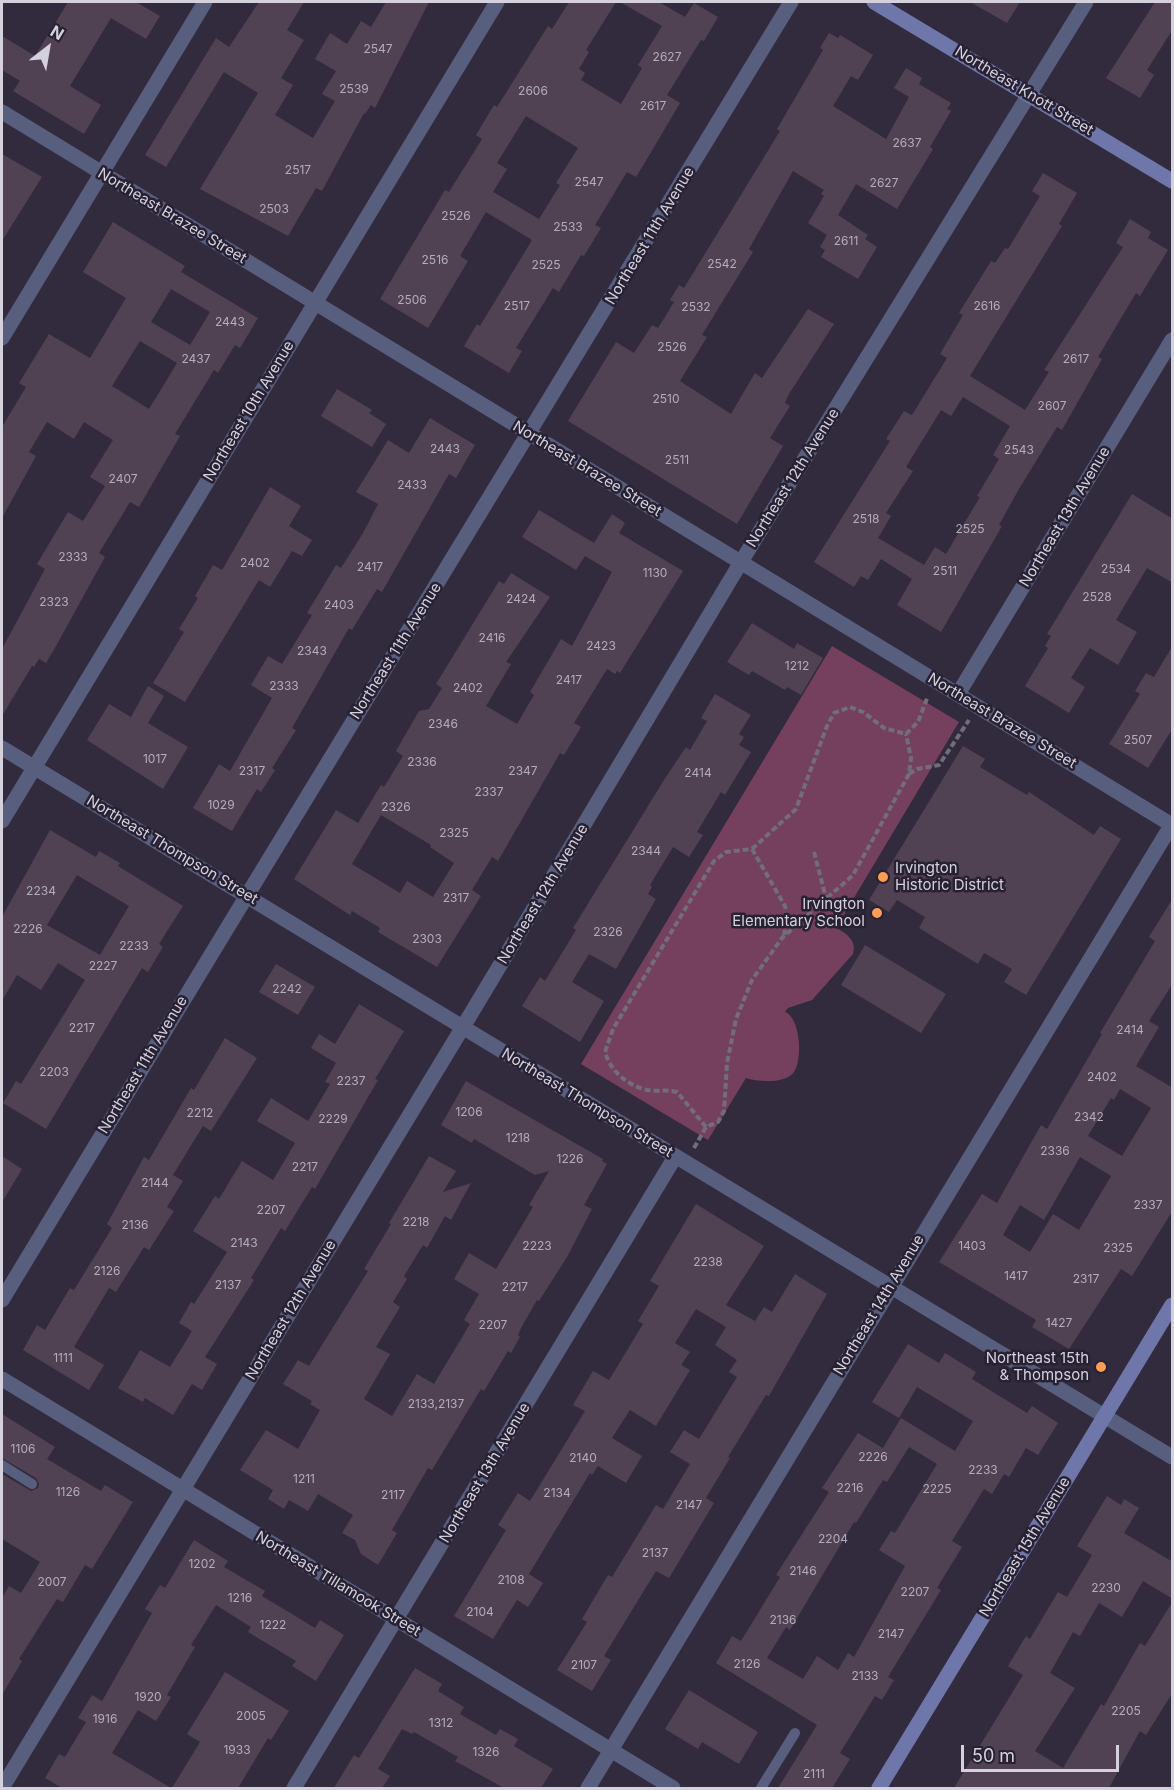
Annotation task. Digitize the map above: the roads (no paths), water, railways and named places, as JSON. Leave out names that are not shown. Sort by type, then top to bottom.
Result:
[{"type":"street","points":[[2,338],[205,2]]},
{"type":"street","name":"Northeast 10th Avenue","points":[[2,821],[497,2]]},
{"type":"street","name":"Northeast 11th Avenue","points":[[2,1299],[245,894],[530,435],[791,2]]},
{"type":"street","name":"Northeast Knott Street","points":[[874,2],[1173,181]]},
{"type":"street","name":"Northeast 12th Avenue","points":[[4,1787],[741,562],[1086,2]]},
{"type":"street","name":"Northeast Brazee Street","points":[[2,112],[1172,825]]},
{"type":"street","name":"Northeast 13th Avenue","points":[[958,694],[1173,340]]},
{"type":"street","name":"Northeast Thompson Street","points":[[2,748],[1173,1457]]},
{"type":"street","name":"Northeast 14th Avenue","points":[[588,1788],[890,1286],[1172,825]]},
{"type":"street","name":"Northeast 13th Avenue","points":[[294,1788],[675,1156]]},
{"type":"street","name":"Northeast 15th Avenue","points":[[879,1788],[1173,1305]]},
{"type":"street","name":"Northeast Tillamook Street","points":[[2,1379],[673,1788]]},
{"type":"lane","points":[[2,1465],[32,1484]]},
{"type":"lane","points":[[761,1788],[795,1734]]},
{"type":"place","name":"Irvington Historic District","points":[[883,877]]},
{"type":"place","name":"Irvington Elementary School","points":[[877,913]]},
{"type":"place","name":"Northeast 15th & Thompson","points":[[1101,1367]]}]
